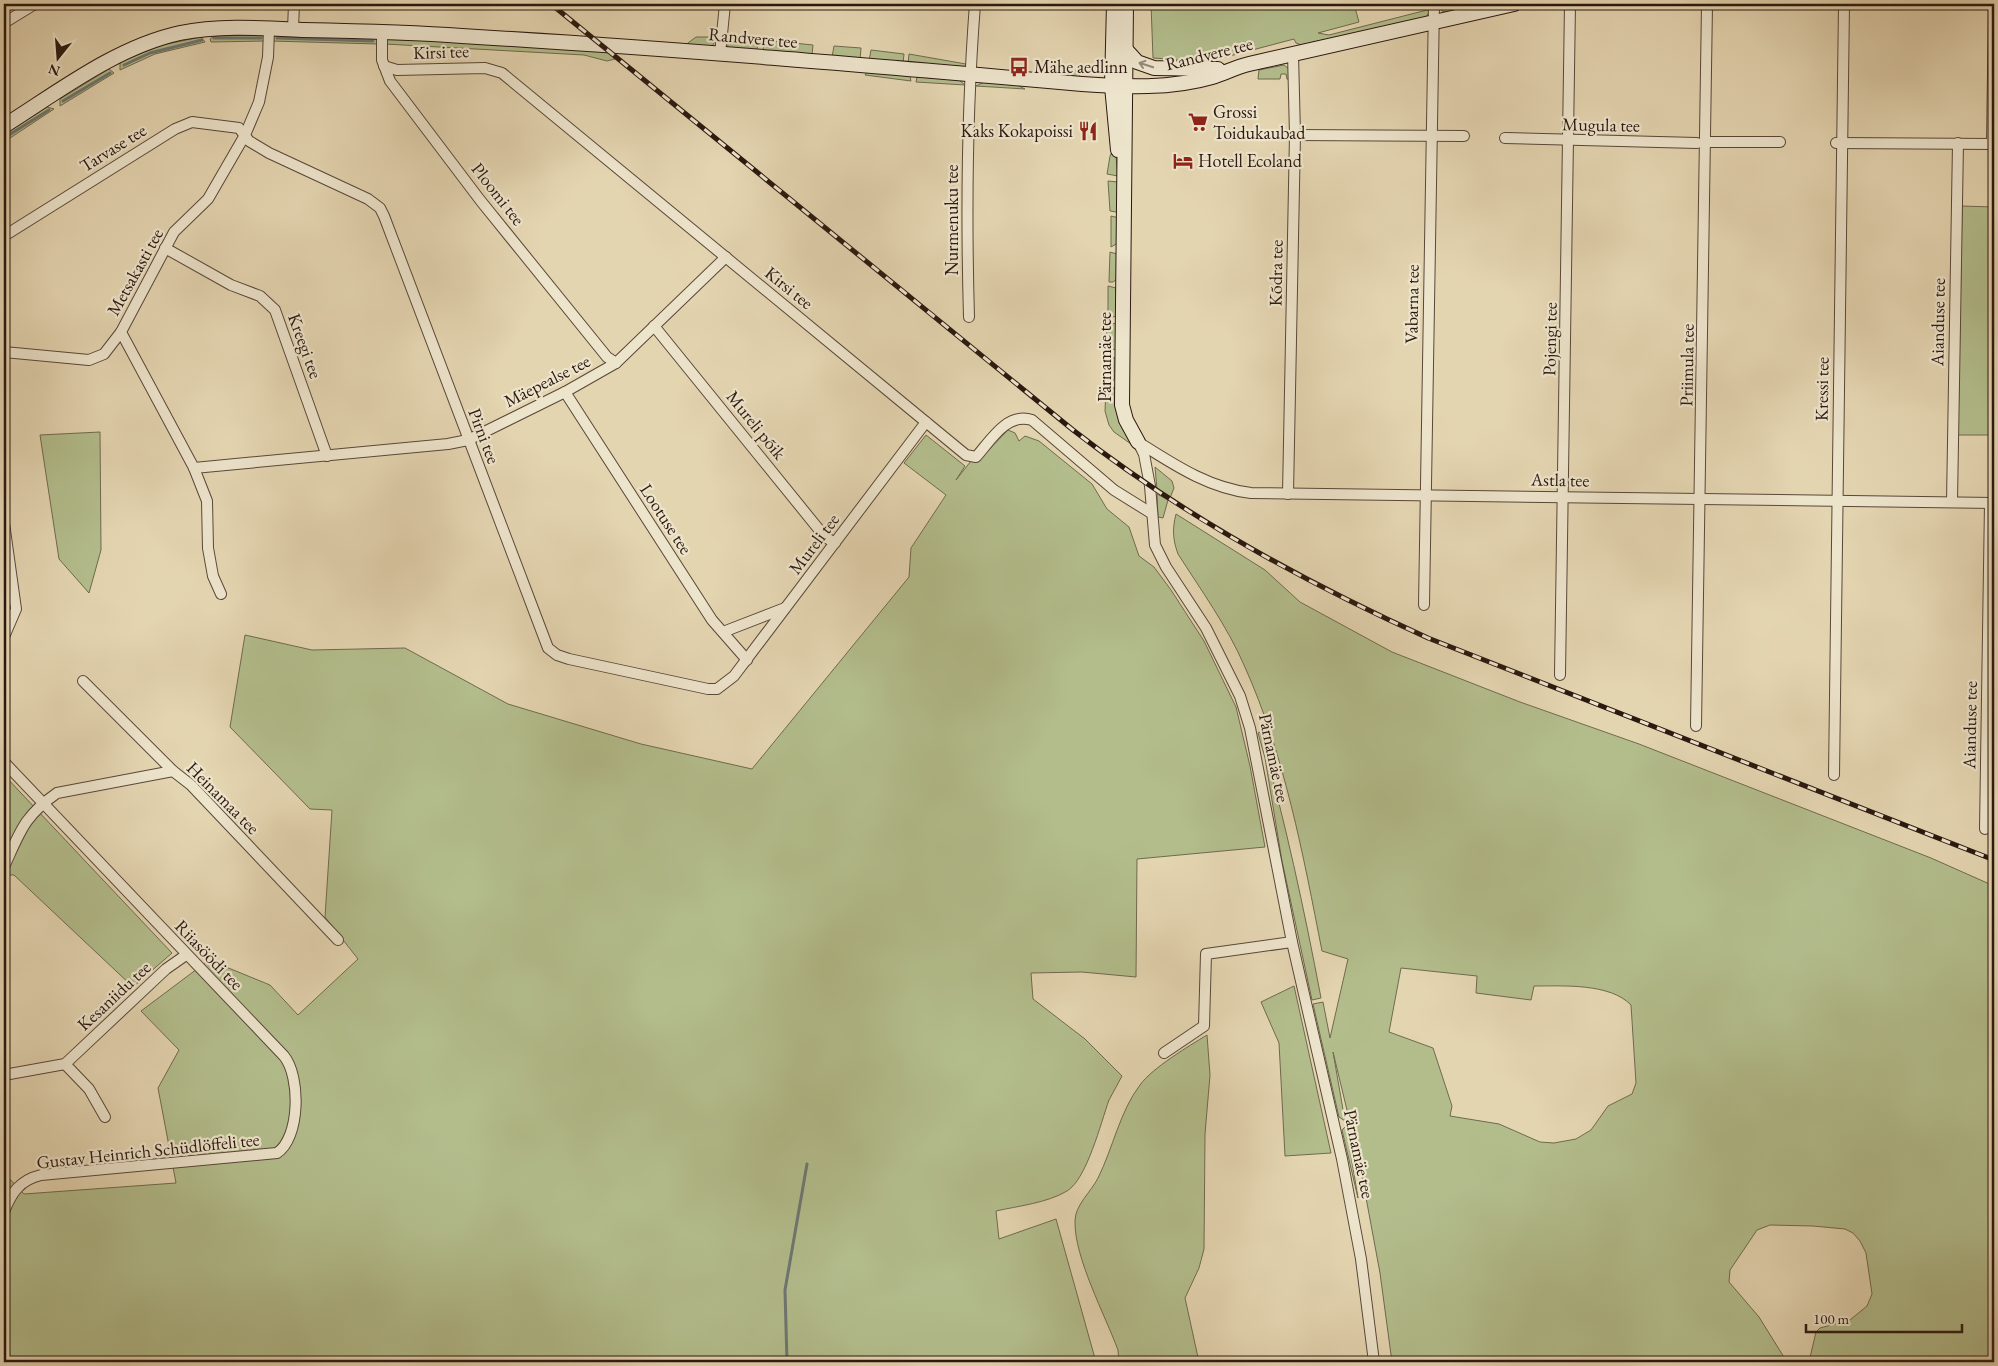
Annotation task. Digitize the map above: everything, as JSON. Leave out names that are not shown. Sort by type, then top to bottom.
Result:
[{"type":"main road","name":"Pärnamäe tee","points":[[1114,4],[1112,86],[1123,180]]},
{"type":"main road","name":"Pärnamäe tee","points":[[1126,4],[1127,87],[1123,180],[1122,405],[1126,420],[1138,442]]},
{"type":"main road","name":"Randvere tee","points":[[4,126],[110,60],[142,45],[179,33],[197,31],[269,28],[567,42],[1127,87],[1174,84],[1213,76],[1229,69],[1514,4]]},
{"type":"main road","points":[[1127,51],[1137,62],[1154,68],[1229,69]]},
{"type":"street","points":[[4,23],[35,4]]},
{"type":"street","points":[[293,30],[294,4]]},
{"type":"street","points":[[720,54],[725,4]]},
{"type":"street","name":"Nurmenuku tee","points":[[969,317],[970,75],[975,4]]},
{"type":"street","name":"Vabarna tee","points":[[1424,605],[1434,4]]},
{"type":"street","name":"Pojengi tee","points":[[1560,674],[1570,4]]},
{"type":"street","name":"Priimula tee","points":[[1696,726],[1701,498],[1702,143],[1707,4]]},
{"type":"street","name":"Kressi tee","points":[[1834,774],[1839,143],[1844,4]]},
{"type":"street","points":[[1839,143],[1993,144],[1994,4]]},
{"type":"street","name":"Metsakasti tee","points":[[221,594],[213,576],[208,548],[207,501],[194,468],[121,332],[174,232],[208,200],[244,135],[259,102],[268,57],[269,28]]},
{"type":"street","name":"Ploomi tee","points":[[382,32],[384,66],[390,81],[480,200],[608,357],[616,363]]},
{"type":"street","name":"Kõdra tee","points":[[1288,494],[1295,134],[1292,54]]},
{"type":"street","name":"Kirsi tee","points":[[384,66],[397,70],[485,68],[502,73],[963,453],[973,458],[976,457],[1008,422],[1022,417],[1032,420],[1114,490],[1151,513]]},
{"type":"street","name":"Tarvase tee","points":[[4,236],[126,158],[192,122],[239,128],[244,135]]},
{"type":"street","points":[[1295,134],[1464,136]]},
{"type":"street","name":"Pirni tee","points":[[244,135],[249,141],[269,153],[368,199],[380,208],[548,648],[557,655],[570,659],[708,689],[717,689],[725,684]]},
{"type":"street","name":"Mugula tee","points":[[1505,138],[1702,143],[1780,142]]},
{"type":"street","name":"Aianduse tee","points":[[1952,502],[1958,143]]},
{"type":"street","name":"Kreegi tee","points":[[165,248],[231,285],[260,296],[275,310],[327,456]]},
{"type":"street","name":"Mäepealse tee","points":[[194,468],[448,444],[468,440],[565,392],[626,356],[654,326],[726,257]]},
{"type":"street","name":"Mureli põik","points":[[654,326],[825,537],[835,543]]},
{"type":"street","points":[[4,352],[89,360],[104,354],[121,332]]},
{"type":"street","name":"Lootuse tee","points":[[565,392],[712,620],[747,660]]},
{"type":"street","name":"Mureli tee","points":[[725,684],[747,660],[926,422]]},
{"type":"street","name":"Astla tee","points":[[1138,442],[1194,475],[1223,488],[1250,493],[1992,503]]},
{"type":"street","name":"Pärnamäe tee","points":[[1138,442],[1144,454],[1150,486],[1155,545],[1166,567],[1206,628],[1240,696],[1250,728],[1292,942],[1342,1159],[1361,1259],[1374,1362]]},
{"type":"street","name":"Aianduse tee","points":[[1984,829],[1992,503]]},
{"type":"street","points":[[4,523],[16,609],[4,637]]},
{"type":"street","points":[[723,632],[786,608]]},
{"type":"street","name":"Heinamaa tee","points":[[83,681],[173,771],[191,785],[338,940]]},
{"type":"street","name":"Riiasöödi tee","points":[[4,762],[284,1056],[292,1069],[295,1086],[291,1134],[289,1142],[282,1150]]},
{"type":"street","points":[[4,867],[26,819],[57,793],[173,771]]},
{"type":"street","points":[[1164,1052],[1204,1026],[1206,954],[1292,942]]},
{"type":"street","name":"Kesaniidu tee","points":[[65,1064],[166,970],[186,955]]},
{"type":"street","points":[[4,1075],[65,1064],[88,1089],[105,1117]]},
{"type":"street","name":"Gustav Heinrich Schüdlöffeli tee","points":[[4,1212],[16,1188],[32,1178],[266,1155],[282,1150]]},
{"type":"green space","points":[[1151,4],[1354,4],[1359,22],[1318,33],[1329,35],[1431,9],[1426,17],[1301,45],[1296,43],[1294,39],[1207,62],[1153,58]]},
{"type":"green space","points":[[1453,4],[1476,5],[1448,13],[1442,11],[1439,7]]},
{"type":"green space","points":[[262,35],[266,41],[211,42],[210,39],[214,36]]},
{"type":"green space","points":[[275,35],[376,38],[378,44],[271,41]]},
{"type":"green space","points":[[201,37],[205,42],[155,54],[120,70],[120,62],[162,45]]},
{"type":"green space","points":[[696,37],[717,37],[712,47],[684,46]]},
{"type":"green space","points":[[725,37],[758,39],[757,51],[732,49],[727,46]]},
{"type":"green space","points":[[388,38],[605,49],[615,59],[607,61],[584,55],[385,44]]},
{"type":"green space","points":[[764,40],[813,45],[812,55],[763,52]]},
{"type":"green space","points":[[834,46],[861,48],[860,60],[832,57]]},
{"type":"green space","points":[[871,50],[904,54],[903,63],[869,61]]},
{"type":"green space","points":[[909,54],[966,64],[965,69],[908,64]]},
{"type":"green space","points":[[1284,65],[1289,69],[1289,80],[1286,74],[1281,74],[1280,79],[1258,79],[1259,70]]},
{"type":"green space","points":[[109,69],[114,73],[60,106],[60,99]]},
{"type":"green space","points":[[1050,70],[1078,71],[1080,77],[1047,73]]},
{"type":"green space","points":[[867,72],[910,76],[911,81],[865,75]]},
{"type":"green space","points":[[917,77],[959,80],[965,85],[916,82]]},
{"type":"green space","points":[[984,82],[1017,85],[1025,89],[976,86]]},
{"type":"green space","points":[[47,107],[54,109],[4,142],[4,134]]},
{"type":"green space","points":[[1115,146],[1118,176],[1107,174],[1110,156]]},
{"type":"green space","points":[[1108,181],[1118,182],[1118,209],[1116,212],[1110,211]]},
{"type":"green space","points":[[1962,206],[1994,207],[1994,435],[1958,435]]},
{"type":"green space","points":[[1111,216],[1119,218],[1118,243],[1111,247]]},
{"type":"green space","points":[[1110,252],[1117,254],[1118,278],[1113,282],[1109,282]]},
{"type":"green space","points":[[1108,286],[1116,288],[1117,316],[1108,318]]},
{"type":"green space","points":[[1107,322],[1116,324],[1116,349],[1106,351]]},
{"type":"green space","points":[[1106,356],[1115,358],[1115,378],[1112,382],[1106,382]]},
{"type":"green space","points":[[1106,387],[1115,388],[1116,405],[1139,454],[1131,444],[1114,432],[1109,425],[1105,411]]},
{"type":"green space","points":[[1008,430],[1015,433],[1019,441],[1025,436],[1039,441],[1092,484],[1107,509],[1129,527],[1139,556],[1154,567],[1204,641],[1236,707],[1250,766],[1265,847],[1137,859],[1136,977],[1082,972],[1031,973],[1033,999],[1085,1039],[1122,1076],[1109,1100],[1087,1163],[1074,1185],[1067,1191],[1051,1198],[996,1211],[999,1239],[1056,1219],[1096,1362],[4,1362],[4,1173],[24,1194],[176,1183],[158,1088],[179,1050],[141,1011],[209,960],[270,985],[298,1015],[358,959],[325,917],[332,810],[310,809],[230,727],[245,635],[312,650],[405,648],[508,704],[641,744],[752,769],[909,577],[911,548],[946,495],[904,463],[926,435],[965,466],[956,480],[971,461],[977,462]]},
{"type":"green space","points":[[100,432],[101,550],[89,593],[59,559],[40,435]]},
{"type":"green space","points":[[1155,467],[1172,481],[1174,488],[1170,498],[1157,489]]},
{"type":"green space","points":[[1157,494],[1168,500],[1163,518],[1158,517]]},
{"type":"green space","points":[[1176,514],[1265,570],[1300,602],[1392,652],[1520,702],[1639,744],[1931,858],[1994,886],[1994,1356],[1955,1362],[1809,1362],[1816,1332],[1820,1328],[1850,1320],[1867,1306],[1872,1294],[1866,1253],[1860,1241],[1853,1233],[1845,1229],[1770,1225],[1757,1230],[1730,1270],[1729,1282],[1759,1317],[1787,1362],[1392,1362],[1380,1273],[1359,1160],[1333,1052],[1345,1121],[1339,1117],[1313,1004],[1323,1002],[1330,1038],[1348,959],[1322,951],[1300,842],[1271,734],[1244,665],[1230,636],[1178,554],[1174,535]],"holes":[[[1401,968],[1477,976],[1476,993],[1531,1000],[1534,986],[1572,986],[1599,989],[1622,998],[1631,1005],[1636,1083],[1632,1094],[1608,1106],[1591,1130],[1576,1139],[1554,1143],[1540,1142],[1499,1124],[1450,1116],[1452,1106],[1433,1048],[1389,1032]]]},
{"type":"green space","points":[[1260,732],[1286,831],[1315,964],[1321,998],[1312,1000],[1282,861],[1265,758],[1258,733]]},
{"type":"green space","points":[[4,775],[172,953],[133,987],[14,875],[4,875]]},
{"type":"green space","points":[[1294,986],[1331,1153],[1285,1156],[1279,1043],[1261,1002]]},
{"type":"green space","points":[[1207,1035],[1210,1075],[1205,1134],[1204,1249],[1199,1268],[1185,1298],[1199,1362],[1119,1362],[1118,1350],[1091,1286],[1079,1251],[1076,1235],[1076,1215],[1080,1204],[1098,1178],[1127,1106],[1140,1085],[1162,1065]]},
{"type":"green space","points":[[1346,1126],[1358,1198],[1342,1130]]},
{"type":"waterway","points":[[214,38],[261,38]]},
{"type":"waterway","points":[[277,38],[373,41]]},
{"type":"waterway","points":[[124,65],[150,53],[202,40]]},
{"type":"waterway","points":[[63,101],[110,73]]},
{"type":"waterway","points":[[4,138],[49,110]]},
{"type":"waterway","points":[[787,1362],[785,1290],[807,1164]]},
{"type":"railway","points":[[551,4],[1073,430],[1114,461],[1200,518],[1289,570],[1428,638],[1994,860]]},
{"type":"place","name":"Mähe aedlinn","points":[[1019,67]]},
{"type":"place","name":"Grossi Toidukaubad","points":[[1198,122]]},
{"type":"place","name":"Kaks Kokapoissi","points":[[1088,131]]},
{"type":"place","name":"Hotell Ecoland","points":[[1183,161]]}]
